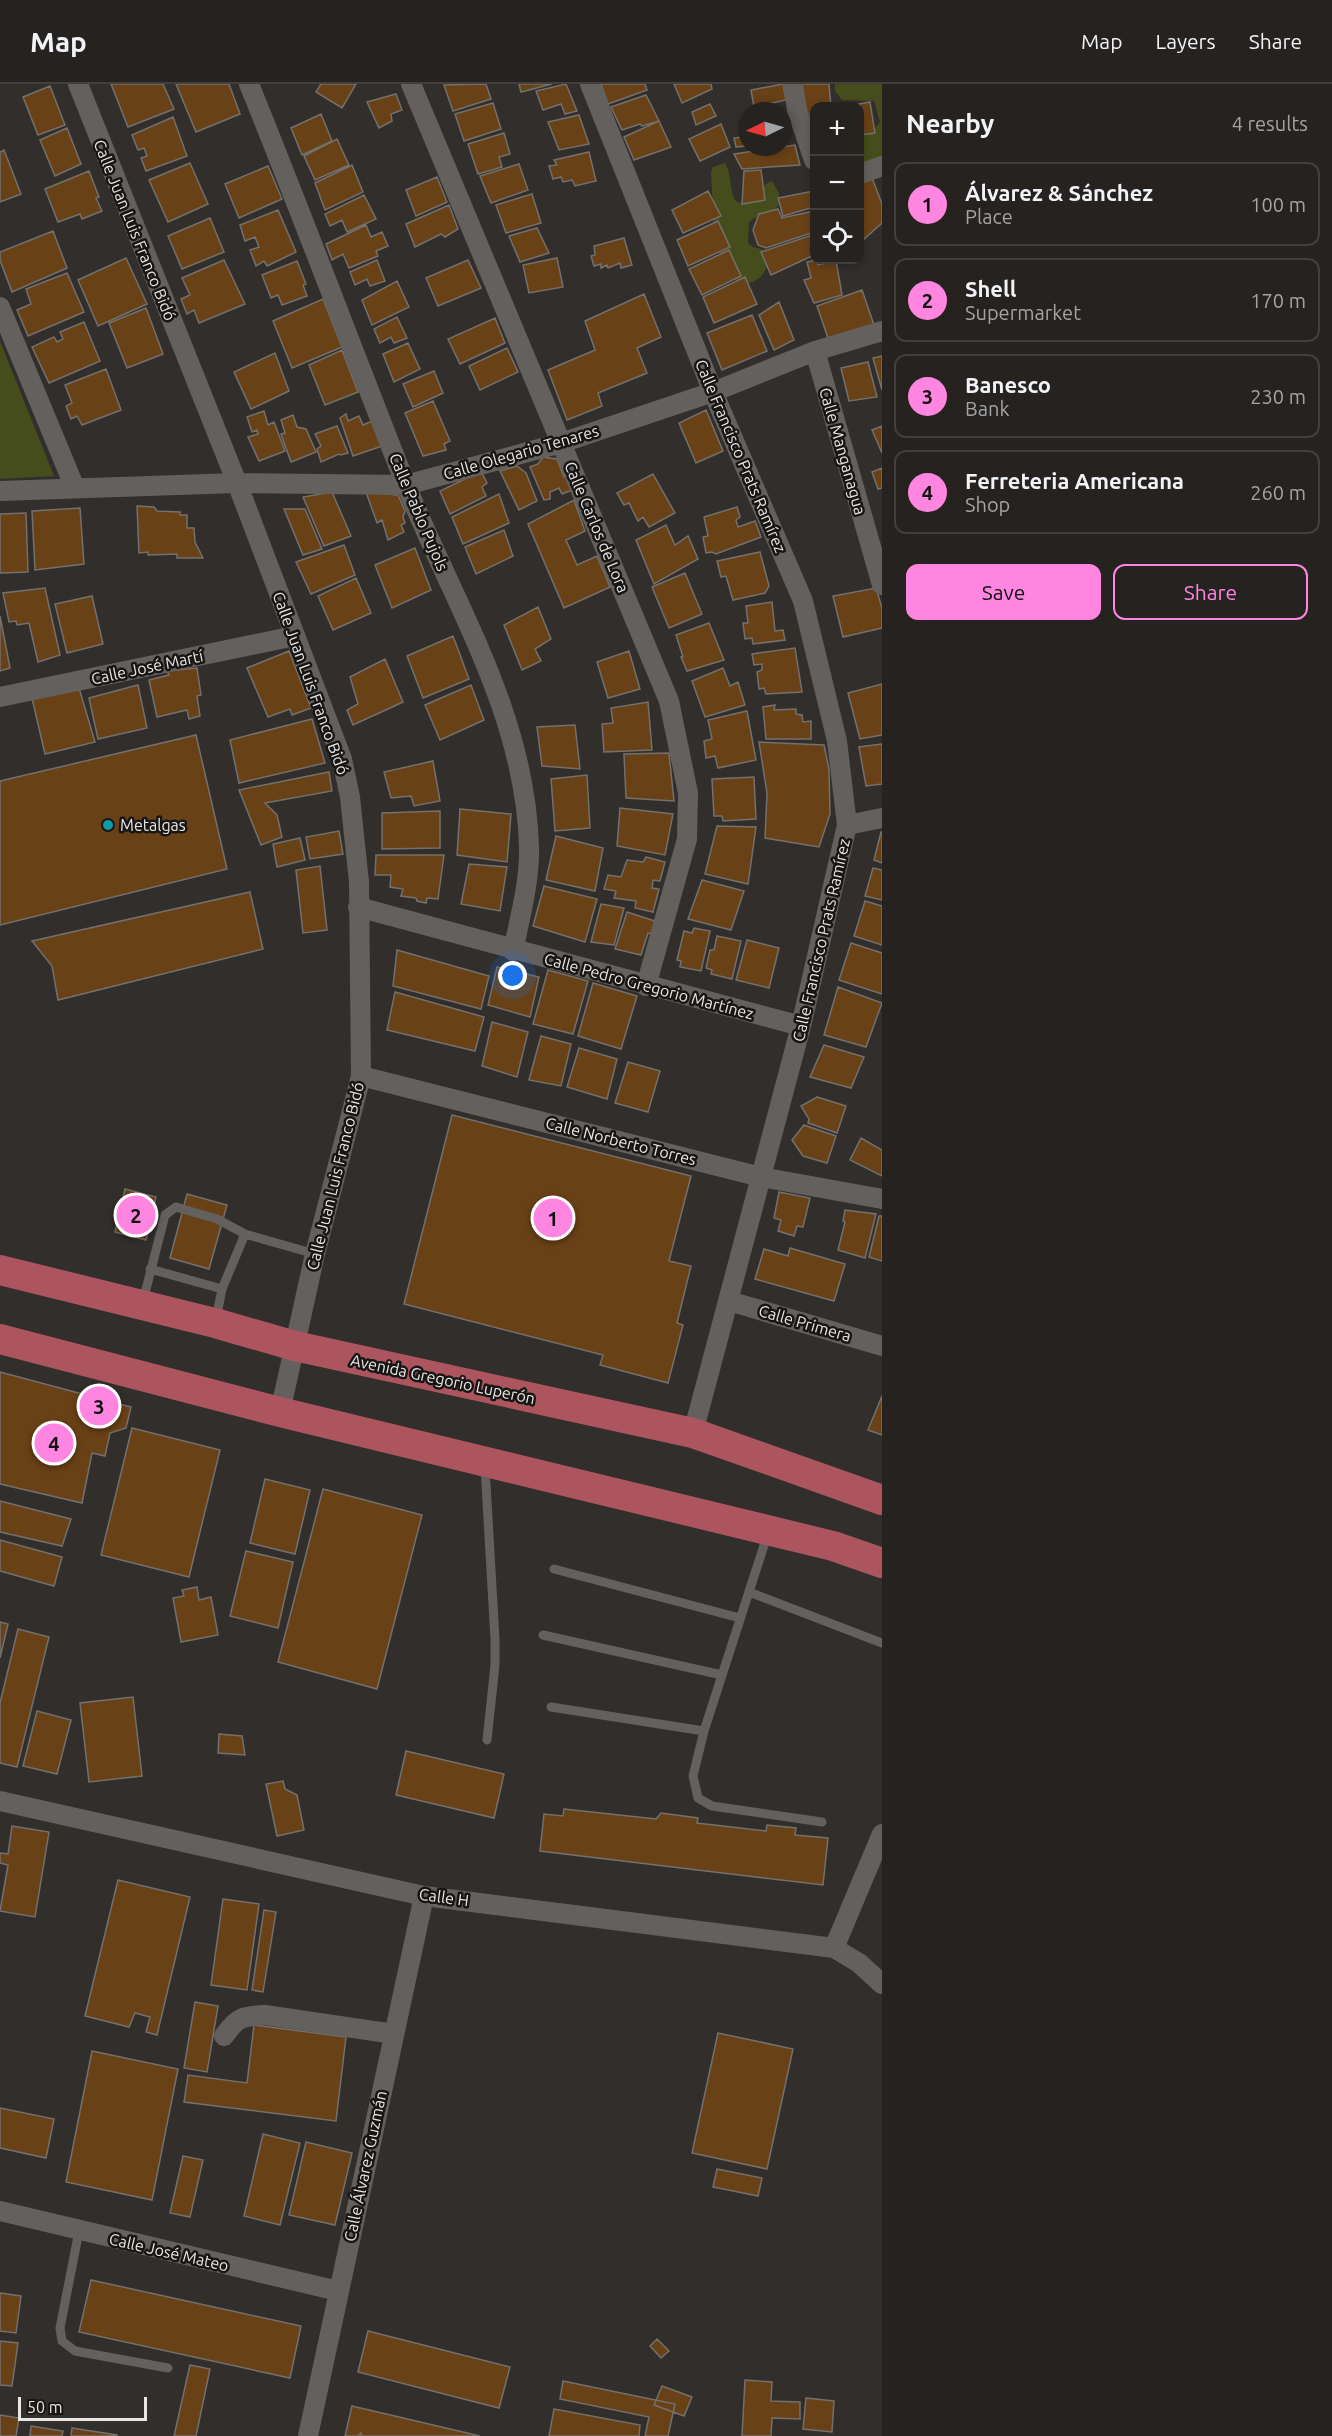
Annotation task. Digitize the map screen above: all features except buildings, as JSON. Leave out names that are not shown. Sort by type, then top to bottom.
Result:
[{"type":"main road","name":"Avenida Gregorio Luperón","points":[[0,1270],[215,1323],[296,1346],[693,1433],[882,1500]]},
{"type":"main road","points":[[0,1339],[280,1412],[833,1546],[882,1563]]},
{"type":"street","name":"Calle Juan Luis Franco Bidó","points":[[78,84],[237,483],[342,759],[354,831],[359,882],[361,1076],[315,1254],[280,1412]]},
{"type":"street","name":"Calle Pablo Pujols","points":[[249,84],[350,335],[406,485],[490,671],[508,722],[519,764],[529,847],[526,881],[513,951]]},
{"type":"street","name":"Calle Carlos de Lora","points":[[411,84],[669,701],[688,793],[687,839],[646,986]]},
{"type":"street","name":"Calle Francisco Prats Ramírez","points":[[590,84],[713,392],[803,601],[837,741],[848,825],[801,1026],[693,1433]]},
{"type":"street","points":[[793,84],[797,110],[813,156]]},
{"type":"street","points":[[864,173],[882,166]]},
{"type":"street","points":[[0,307],[75,488]]},
{"type":"street","name":"Calle Olegario Tenares","points":[[0,491],[237,483],[406,485],[561,443],[713,392],[814,351],[882,331]]},
{"type":"street","name":"Calle Manganagua","points":[[814,351],[882,585]]},
{"type":"street","name":"Calle José Martí","points":[[0,697],[295,636]]},
{"type":"street","points":[[848,825],[882,818]]},
{"type":"street","name":"Calle Pedro Gregorio Martínez","points":[[358,908],[801,1026]]},
{"type":"street","name":"Calle Norberto Torres","points":[[361,1076],[761,1177],[882,1199]]},
{"type":"street","name":"Calle Primera","points":[[729,1301],[882,1346]]},
{"type":"street","name":"Calle H","points":[[0,1801],[424,1896],[834,1948],[859,1963],[882,1984]]},
{"type":"street","points":[[834,1948],[882,1834]]},
{"type":"street","name":"Calle Álvarez Guzmán","points":[[308,2436],[424,1896]]},
{"type":"street","points":[[224,2036],[234,2021],[248,2016],[265,2015],[394,2034]]},
{"type":"street","name":"Calle José Mateo","points":[[0,2211],[338,2291]]},
{"type":"lane","points":[[142,1306],[165,1215],[176,1207],[217,1219],[245,1234],[315,1254]]},
{"type":"lane","points":[[215,1323],[222,1289],[245,1234]]},
{"type":"lane","points":[[150,1269],[222,1289]]},
{"type":"lane","points":[[485,1461],[495,1639],[495,1665],[487,1740]]},
{"type":"lane","points":[[769,1530],[704,1731],[693,1776],[698,1798],[712,1806],[822,1822]]},
{"type":"lane","points":[[554,1569],[740,1618]]},
{"type":"lane","points":[[749,1592],[882,1643]]},
{"type":"lane","points":[[543,1635],[723,1675]]},
{"type":"lane","points":[[551,1707],[704,1731]]},
{"type":"lane","points":[[79,2231],[60,2328],[62,2341],[75,2350],[168,2368]]},
{"type":"green space","points":[[835,84],[882,84],[882,165],[864,167],[864,134],[872,132],[880,122],[874,101],[842,100],[835,91]]},
{"type":"green space","points":[[725,163],[733,195],[740,203],[772,181],[779,193],[778,206],[749,222],[748,243],[765,250],[768,259],[763,275],[749,283],[732,278],[725,269],[718,247],[711,172],[713,167]]},
{"type":"green space","points":[[0,341],[54,476],[0,479]]},
{"type":"place","name":"Metalgas","points":[[108,825]]},
{"type":"place","name":"Shell","points":[[136,1215]]},
{"type":"place","name":"Álvarez & Sánchez","points":[[553,1218]]},
{"type":"place","name":"Banesco","points":[[99,1406]]},
{"type":"place","name":"Ferreteria Americana","points":[[54,1443]]}]
